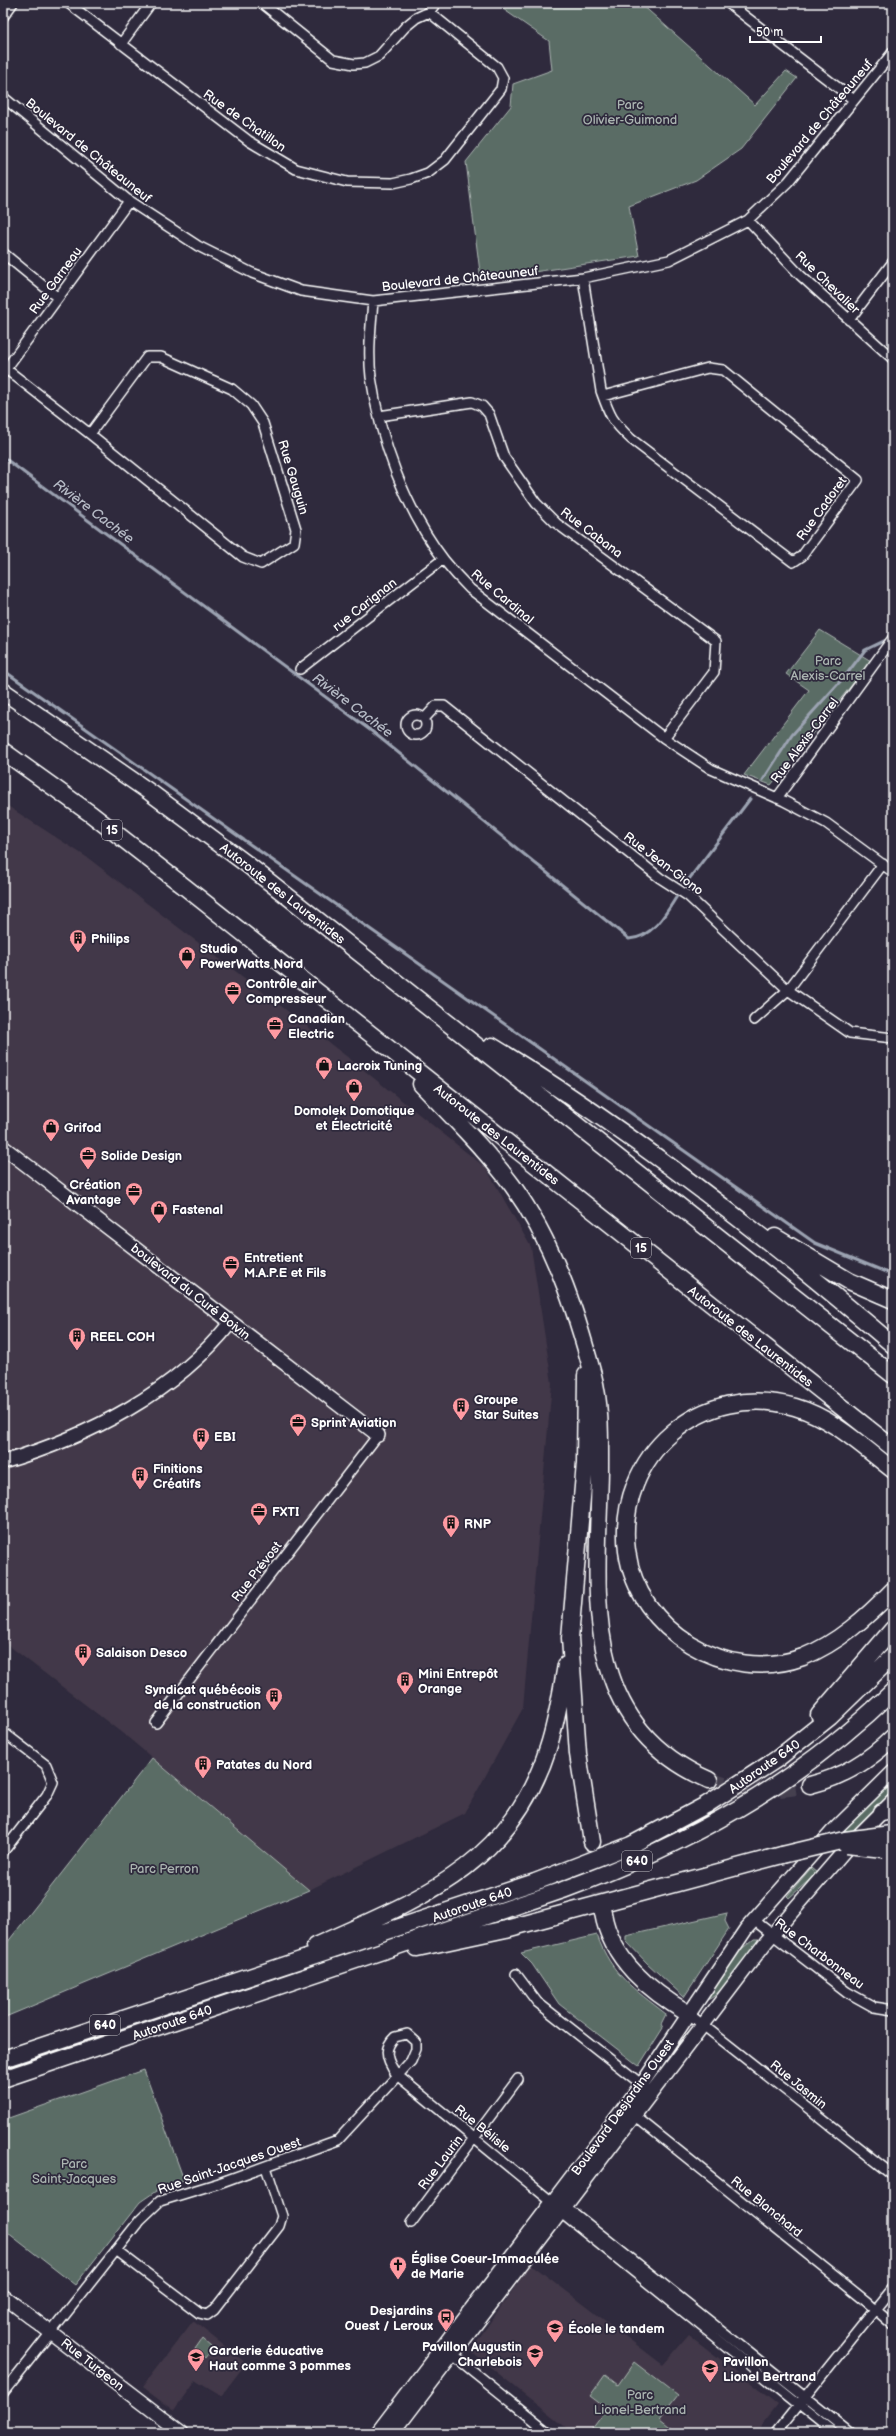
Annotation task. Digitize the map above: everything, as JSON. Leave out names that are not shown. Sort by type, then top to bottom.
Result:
[{"type":"highway","name":"Autoroute des Laurentides","points":[[3,691],[185,818],[430,1008],[893,1375]]},
{"type":"highway","name":"Autoroute des Laurentides","points":[[3,751],[143,854],[893,1448]]},
{"type":"highway","points":[[430,1008],[550,1081],[728,1211],[816,1280],[893,1345]]},
{"type":"highway","points":[[389,1049],[491,1159],[521,1198],[541,1233],[561,1275],[573,1304],[593,1376],[600,1414],[600,1614],[603,1644],[610,1675],[626,1712],[650,1742],[674,1762],[709,1780]]},
{"type":"highway","points":[[728,1211],[834,1272],[893,1300]]},
{"type":"highway","points":[[256,1974],[412,1902],[462,1871],[493,1843],[528,1796],[546,1754],[555,1724],[570,1638],[586,1434],[585,1348]]},
{"type":"highway","points":[[893,1470],[834,1425],[806,1410],[766,1402],[726,1405],[696,1416],[678,1427],[654,1452],[634,1488],[628,1508],[626,1529],[627,1550],[632,1570],[640,1590],[652,1609],[665,1625],[689,1645],[724,1660],[754,1665],[770,1664],[791,1660],[810,1654],[846,1632],[893,1590]]},
{"type":"highway","points":[[790,1749],[893,1629]]},
{"type":"highway","points":[[570,1638],[578,1754],[592,1842]]},
{"type":"highway","name":"Autoroute 640","points":[[3,2059],[256,1974],[376,1936],[587,1864],[653,1834],[695,1811],[749,1778],[790,1749],[834,1713],[893,1656]]},
{"type":"highway","name":"Autoroute 640","points":[[3,2079],[563,1890],[675,1844],[746,1805],[792,1774],[840,1738],[893,1691]]},
{"type":"highway","points":[[810,1785],[848,1772],[871,1757],[893,1737]]},
{"type":"highway","points":[[345,1964],[506,1929],[828,1844],[890,1842]]},
{"type":"highway","points":[[603,1913],[611,1942],[625,1963],[689,2014]]},
{"type":"street","points":[[3,17],[13,3]]},
{"type":"street","name":"Rue de Chatillon","points":[[68,3],[249,141],[296,169],[348,182],[393,183],[428,173],[445,160],[501,89],[503,78],[497,66],[429,12]]},
{"type":"street","points":[[121,44],[151,3]]},
{"type":"street","points":[[262,3],[333,60],[354,64],[365,62],[379,56],[405,27],[416,18],[429,12],[436,3]]},
{"type":"street","points":[[728,3],[854,100]]},
{"type":"street","name":"Boulevard de Châteauneuf","points":[[3,97],[129,201],[198,246],[252,273],[301,291],[373,301],[583,278],[669,260],[748,220],[788,182],[893,52]]},
{"type":"street","name":"Rue Garneau","points":[[4,371],[129,201]]},
{"type":"street","name":"Rue Chevalier","points":[[748,220],[800,275],[893,359]]},
{"type":"street","points":[[3,253],[58,298]]},
{"type":"street","points":[[849,320],[893,262]]},
{"type":"street","name":"Rue Cadoret","points":[[583,278],[603,396],[611,420],[630,439],[793,562],[802,556],[858,480],[723,370],[708,368],[603,396]]},
{"type":"street","name":"Rue Cardinal","points":[[373,301],[370,342],[371,376],[379,416],[393,462],[416,515],[443,559],[476,594],[664,738],[711,769],[777,798],[826,823],[893,872]]},
{"type":"street","name":"Rue Gauguin","points":[[4,371],[90,434],[243,557],[261,564],[294,543],[296,529],[263,423],[251,405],[232,389],[161,357],[147,357],[90,434]]},
{"type":"street","name":"Rue Cabana","points":[[379,416],[472,402],[482,406],[489,414],[504,457],[536,503],[556,523],[716,641],[714,672],[664,738]]},
{"type":"street","name":"rue Carignan","points":[[300,669],[443,559]]},
{"type":"street","name":"Rue Alexis-Carrel","points":[[777,798],[893,638]]},
{"type":"street","name":"Rue Jean-Giono","points":[[424,719],[436,706],[444,706],[660,878],[688,896],[788,990],[850,1033],[893,1038]]},
{"type":"street","points":[[754,1020],[788,990],[883,864]]},
{"type":"street","name":"boulevard du Curé Boivin","points":[[3,1147],[378,1435]]},
{"type":"street","points":[[3,1462],[48,1448],[80,1434],[142,1400],[199,1357],[231,1322]]},
{"type":"street","name":"Rue Prévost","points":[[156,1722],[378,1435]]},
{"type":"street","points":[[3,1732],[46,1765],[53,1782],[47,1795],[3,1852]]},
{"type":"street","name":"Boulevard Desjardins Ouest","points":[[647,2088],[689,2014],[738,1940],[831,1833],[893,1772]]},
{"type":"street","name":"Boulevard Desjardins Ouest","points":[[377,2433],[448,2350],[559,2207],[647,2088],[703,2024],[773,1934],[847,1848],[889,1808]]},
{"type":"street","name":"Rue Charbonneau","points":[[755,1921],[847,1992],[874,2007],[893,2010]]},
{"type":"street","points":[[516,1974],[537,2002],[647,2088]]},
{"type":"street","name":"Rue Jasmin","points":[[689,2014],[893,2175]]},
{"type":"street","name":"Rue Bélisle","points":[[397,2075],[559,2207],[702,2327],[801,2401],[850,2433]]},
{"type":"street","name":"Rue Saint-Jacques Ouest","points":[[3,2393],[140,2220],[160,2201],[266,2167],[338,2140],[397,2075]]},
{"type":"street","name":"Rue Laurin","points":[[411,2223],[518,2079]]},
{"type":"street","name":"Rue Blanchard","points":[[629,2112],[876,2309],[893,2325]]},
{"type":"street","points":[[116,2250],[199,2313],[207,2315],[214,2310],[279,2226],[282,2216],[266,2167]]},
{"type":"street","name":"Rue Bélisle","points":[[559,2207],[575,2214],[708,2319],[801,2401],[834,2433]]},
{"type":"street","points":[[776,2433],[893,2287]]},
{"type":"street","name":"Rue Turgeon","points":[[3,2296],[182,2433]]},
{"type":"street","points":[[702,2327],[708,2319]]},
{"type":"street","points":[[448,2350],[550,2433]]},
{"type":"street","name":"Boulevard Desjardins Ouest","points":[[393,2433],[448,2350]]},
{"type":"shaded area","points":[[3,803],[88,858],[350,1059],[486,1168],[531,1247],[552,1383],[523,1708],[465,1813],[309,1890],[131,1740],[3,1641]]},
{"type":"shaded area","name":"École le tandem","points":[[531,2264],[663,2365],[689,2335],[778,2404],[755,2433],[573,2433],[470,2351]]},
{"type":"shaded area","name":"Garderie éducative Haut comme 3 pommes","points":[[193,2321],[246,2363],[221,2396],[196,2381],[174,2411],[142,2387]]},
{"type":"green space","name":"Parc Olivier-Guimond","points":[[508,3],[640,3],[755,105],[786,71],[797,78],[741,149],[696,180],[629,206],[639,256],[481,280],[466,162],[511,106],[513,84],[552,70],[549,41],[503,9]]},
{"type":"green space","name":"Parc Alexis-Carrel","points":[[820,630],[871,661],[771,785],[744,775],[809,690],[786,674]]},
{"type":"green space","name":"Parc Perron","points":[[152,1758],[309,1890],[3,2018],[3,1948]]},
{"type":"green space","points":[[893,1785],[893,1792],[856,1830],[841,1831],[883,1791]]},
{"type":"green space","points":[[811,1868],[817,1873],[789,1898],[787,1896]]},
{"type":"green space","points":[[727,1913],[725,1921],[729,1929],[684,1997],[647,1963],[626,1941],[626,1936]]},
{"type":"green space","points":[[597,1935],[609,1961],[617,1971],[634,1988],[666,2014],[661,2024],[663,2028],[639,2066],[559,2004],[532,1964],[521,1953]]},
{"type":"green space","points":[[754,1939],[758,1939],[759,1942],[742,1965],[712,1998],[706,2000],[739,1951]]},
{"type":"green space","points":[[689,2031],[657,2076],[655,2075]]},
{"type":"green space","name":"Parc Saint-Jacques","points":[[144,2070],[184,2180],[156,2191],[140,2202],[75,2285],[3,2229],[3,2120]]},
{"type":"green space","points":[[202,2339],[212,2348],[205,2358],[195,2349]]},
{"type":"green space","name":"Parc Lionel-Bertrand","points":[[634,2362],[678,2396],[660,2419],[678,2433],[589,2433],[607,2409],[590,2396],[605,2375],[618,2385]]},
{"type":"waterway","name":"Rivière Cachée","points":[[3,457],[374,733],[629,939],[637,938],[645,934],[658,924],[677,896]]},
{"type":"waterway","name":"Rivière Cachée","points":[[763,780],[792,735],[846,675],[865,650],[890,638]]},
{"type":"waterway","points":[[3,670],[815,1243],[893,1275]]},
{"type":"waterway","name":"Rivière Cachée","points":[[686,883],[750,799]]},
{"type":"tunnel","points":[[709,1780],[734,1787],[759,1790],[784,1789],[810,1785]]},
{"type":"tunnel","points":[[593,1845],[603,1913]]},
{"type":"place","name":"Philips","points":[[78,953]]},
{"type":"place","name":"Studio PowerWatts Nord","points":[[187,970]]},
{"type":"place","name":"Contrôle air Compresseur","points":[[233,1005]]},
{"type":"place","name":"Canadian Electric","points":[[275,1040]]},
{"type":"place","name":"Lacroix Tuning","points":[[324,1080]]},
{"type":"place","name":"Domolek Domotique et Électricité","points":[[354,1102]]},
{"type":"place","name":"Grifod","points":[[51,1142]]},
{"type":"place","name":"Solide Design","points":[[88,1170]]},
{"type":"place","name":"Création Avantage","points":[[134,1206]]},
{"type":"place","name":"Fastenal","points":[[159,1224]]},
{"type":"place","name":"Entretient M.A.P.E et Fils","points":[[231,1279]]},
{"type":"place","name":"REEL COH","points":[[77,1351]]},
{"type":"place","name":"Groupe Star Suites","points":[[461,1421]]},
{"type":"place","name":"Sprint Aviation","points":[[298,1437]]},
{"type":"place","name":"EBI","points":[[201,1451]]},
{"type":"place","name":"Finitions Créatifs","points":[[140,1490]]},
{"type":"place","name":"FXTI","points":[[259,1526]]},
{"type":"place","name":"RNP","points":[[451,1538]]},
{"type":"place","name":"Salaison Desco","points":[[83,1667]]},
{"type":"place","name":"Mini Entrepôt Orange","points":[[405,1695]]},
{"type":"place","name":"Syndicat québécois de la construction","points":[[274,1711]]},
{"type":"place","name":"Patates du Nord","points":[[203,1779]]},
{"type":"place","name":"Église Coeur-Immaculée de Marie","points":[[398,2280]]},
{"type":"place","name":"Desjardins Ouest / Leroux","points":[[446,2332]]},
{"type":"place","name":"École le tandem","points":[[555,2343]]},
{"type":"place","name":"Pavillon Augustin Charlebois","points":[[535,2368]]},
{"type":"place","name":"Garderie éducative Haut comme 3 pommes","points":[[196,2372]]},
{"type":"place","name":"Pavillon Lionel Bertrand","points":[[710,2383]]}]
